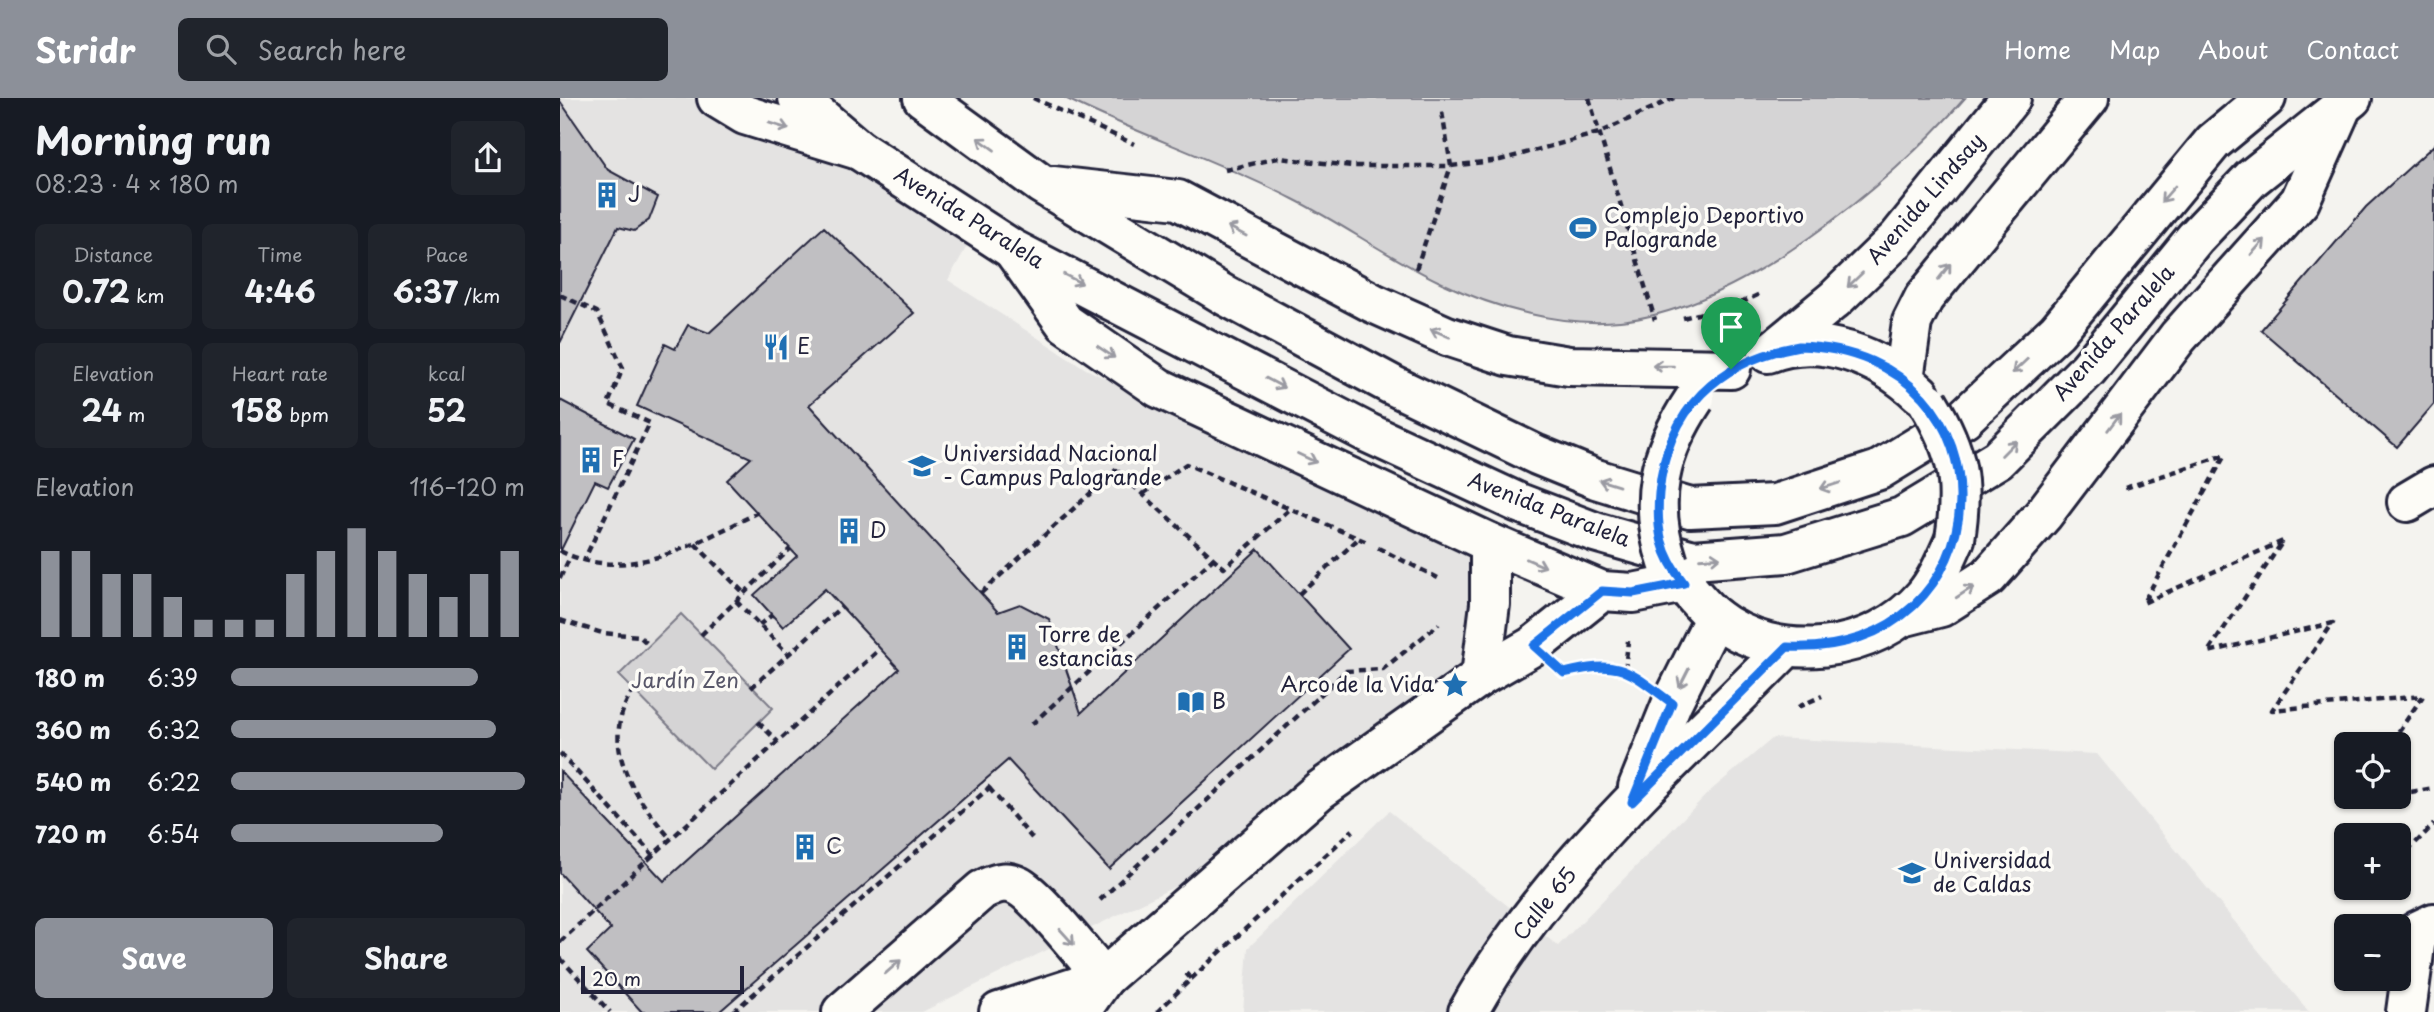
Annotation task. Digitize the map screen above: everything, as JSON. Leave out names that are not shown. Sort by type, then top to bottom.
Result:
[{"type":"main road","points":[[717,98],[745,115],[859,149]]},
{"type":"main road","name":"Avenida Paralela","points":[[798,98],[859,149],[1012,248],[1368,433],[1519,503],[1595,532],[1693,559],[1786,553],[1902,517],[1998,459],[2088,369],[2195,238],[2252,178],[2347,101]]},
{"type":"main road","points":[[923,98],[1041,184],[1226,296],[1392,385],[1537,455],[1596,479],[1690,508],[1775,504],[1879,470],[1964,418],[2057,331],[2213,142],[2266,98]]},
{"type":"main road","name":"Avenida Lindsay","points":[[1772,351],[1835,299],[1898,238],[2011,98]]},
{"type":"main road","points":[[1916,390],[1912,322],[1924,298],[2089,98]]},
{"type":"main road","points":[[1902,617],[1941,607],[1988,577],[2043,515],[2178,337],[2300,201],[2347,101]]},
{"type":"main road","points":[[1041,184],[1178,200],[1373,303],[1447,337],[1508,355],[1569,366],[1731,369]]},
{"type":"main road","points":[[1012,248],[1065,323],[1159,388],[1490,543],[1602,591],[1633,593],[1676,573]]},
{"type":"main road","points":[[1799,346],[1841,350],[1881,363],[1916,390],[1947,433],[1958,468],[1960,504],[1955,539],[1942,568],[1925,595],[1902,617],[1875,633],[1847,643],[1817,648],[1787,647],[1748,636],[1715,617],[1676,573],[1658,534],[1662,466],[1674,430],[1695,398],[1731,369],[1772,351],[1799,346]]},
{"type":"main road","points":[[1481,676],[1478,609],[1490,543]]},
{"type":"main road","points":[[1080,1012],[1104,978],[1320,790],[1481,676],[1534,646],[1602,591]]},
{"type":"main road","points":[[1632,802],[1672,703],[1715,617]]},
{"type":"main road","name":"Calle 65","points":[[1468,1012],[1529,919],[1632,802],[1787,647]]},
{"type":"main road","points":[[842,1012],[982,890],[998,883],[1020,886],[1029,894],[1104,978]]},
{"type":"main road","points":[[2406,1012],[2426,927]]},
{"type":"main road","points":[[999,1012],[1104,978]]},
{"type":"path","points":[[1588,98],[1656,325]]},
{"type":"path","points":[[1219,171],[1278,158],[1353,166],[1451,166],[1500,160],[1599,133],[1674,98]]},
{"type":"path","points":[[1416,271],[1451,166],[1442,112]]},
{"type":"path","points":[[560,295],[597,312],[617,349],[623,368],[608,404],[650,423],[584,560]]},
{"type":"path","points":[[2123,488],[2225,455],[2143,603],[2283,541],[2208,652],[2333,624],[2272,710],[2423,696],[2398,732]]},
{"type":"path","points":[[1093,902],[1106,898],[1346,671],[1384,669],[1437,625],[1478,609],[1451,584],[1358,539],[1186,464],[1143,494]]},
{"type":"path","points":[[981,593],[1116,470],[1224,568],[1290,509]]},
{"type":"path","points":[[560,551],[584,560],[625,564],[674,554],[757,513]]},
{"type":"path","points":[[1299,594],[1358,539]]},
{"type":"path","points":[[695,544],[744,593]]},
{"type":"path","points":[[701,635],[790,549]]},
{"type":"path","points":[[560,578],[570,556]]},
{"type":"path","points":[[1032,724],[1214,558]]},
{"type":"path","points":[[736,601],[788,654]]},
{"type":"path","points":[[751,688],[841,607]]},
{"type":"path","points":[[759,625],[772,615]]},
{"type":"path","points":[[560,620],[602,633],[639,636],[649,645]]},
{"type":"path","points":[[1534,646],[1564,673],[1610,665],[1636,676],[1672,703]]},
{"type":"path","points":[[560,942],[880,649]]},
{"type":"path","points":[[1112,652],[1130,668]]},
{"type":"path","points":[[634,689],[621,708],[618,733],[623,765],[638,797],[671,839]]},
{"type":"path","points":[[758,722],[778,742]]},
{"type":"path","points":[[560,753],[653,855]]},
{"type":"path","points":[[983,782],[1040,847]]},
{"type":"path","points":[[733,1012],[989,788]]},
{"type":"path","points":[[2411,792],[2434,788]]},
{"type":"path","points":[[2411,848],[2434,824]]},
{"type":"path","points":[[1191,979],[1354,829]]},
{"type":"path","points":[[560,958],[610,1012]]},
{"type":"shaded area","name":"Universidad Nacional - Campus Palogrande","points":[[560,98],[808,98],[981,221],[948,280],[1086,369],[1480,562],[1471,667],[1200,874],[922,1012],[560,1012]]},
{"type":"shaded area","name":"Universidad de Caldas","points":[[1773,738],[2097,754],[2309,1012],[1243,1012],[1248,948],[1389,811],[1558,946],[1709,792]]},
{"type":"green space","name":"Complejo Deportivo Palogrande","points":[[1065,98],[1965,98],[1896,168],[1854,204],[1809,238],[1761,268],[1713,293],[1666,312],[1620,321],[1597,322],[1528,314],[1482,300],[1421,273],[1312,209],[1265,185]]},
{"type":"green space","name":"Jardín Zen","points":[[681,614],[773,708],[711,769],[619,675]]},
{"type":"building","name":"J","points":[[560,101],[608,170],[658,197],[649,220],[634,231],[618,227],[560,343]]},
{"type":"building","points":[[2434,145],[2434,404],[2397,447],[2261,330],[2366,207]]},
{"type":"building","points":[[824,227],[914,313],[809,405],[998,612],[1020,604],[1049,619],[1081,713],[1258,549],[1349,649],[1109,869],[1008,760],[719,1012],[642,1012],[587,952],[611,929],[560,873],[560,771],[664,881],[899,669],[825,589],[783,627],[754,595],[797,556],[727,480],[751,458],[637,406],[665,344],[675,349],[688,325],[709,333]]},
{"type":"building","name":"F","points":[[560,400],[634,439],[608,487],[595,481],[560,552]]},
{"type":"place","name":"J","points":[[607,195]]},
{"type":"place","name":"Complejo Deportivo Palogrande","points":[[1583,228]]},
{"type":"place","name":"E","points":[[776,347]]},
{"type":"place","name":"F","points":[[591,460]]},
{"type":"place","name":"Universidad Nacional - Campus Palogrande","points":[[922,466]]},
{"type":"place","name":"D","points":[[849,531]]},
{"type":"place","name":"Torre de estancias","points":[[1017,647]]},
{"type":"place","name":"Arco de la Vida","points":[[1455,685]]},
{"type":"place","name":"B","points":[[1191,702]]},
{"type":"place","name":"C","points":[[805,847]]},
{"type":"place","name":"Universidad de Caldas","points":[[1912,873]]},
{"type":"route","points":[[1799,346],[1828,347],[1881,363],[1904,379],[1928,402],[1947,433],[1958,468],[1960,504],[1955,539],[1942,568],[1925,595],[1902,617],[1875,633],[1847,643],[1817,648],[1787,647],[1632,802],[1672,703],[1636,676],[1610,665],[1564,673],[1534,646],[1602,591],[1633,593],[1684,583],[1668,563],[1658,534],[1662,466],[1674,430],[1695,398],[1731,369],[1772,351],[1799,346]]}]
